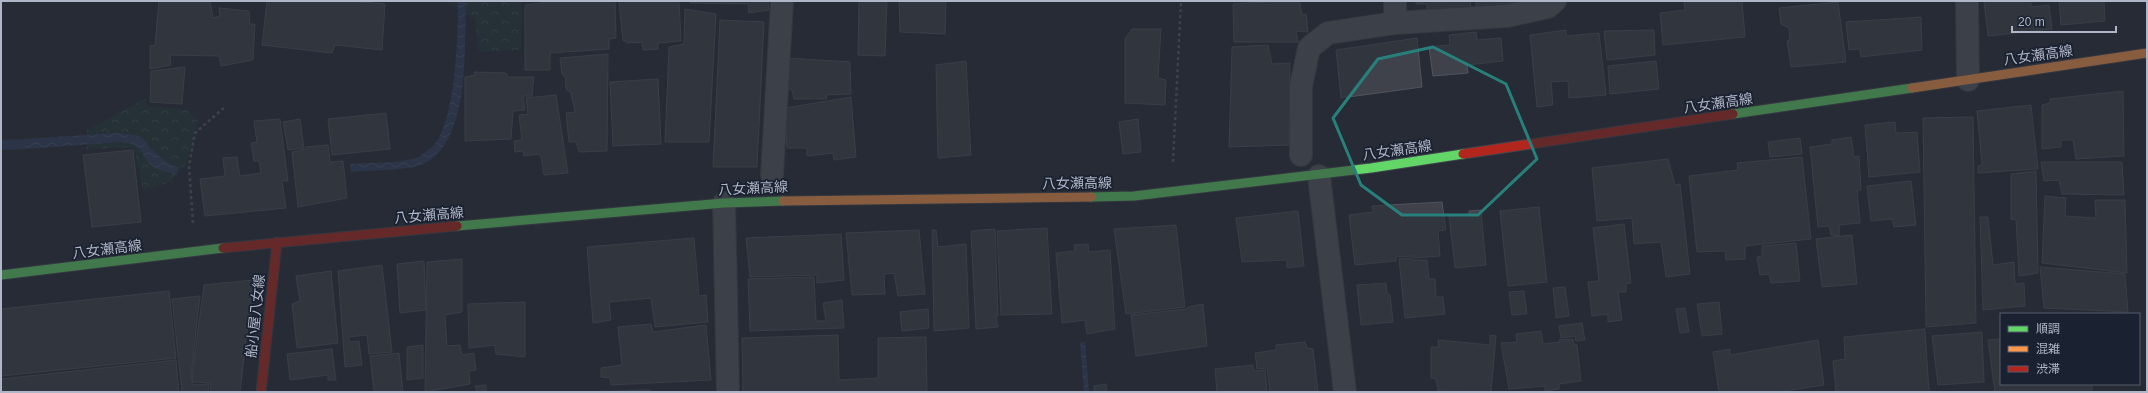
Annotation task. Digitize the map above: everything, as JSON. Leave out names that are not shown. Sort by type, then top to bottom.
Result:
[{"type":"main road","name":"八女瀬高線","points":[[1,275],[276,242],[724,203],[763,201],[1134,196],[1319,176],[2147,53]]},
{"type":"main road","name":"船小屋八女線","points":[[261,392],[276,242]]},
{"type":"street","points":[[772,175],[782,1]]},
{"type":"street","points":[[1395,1],[1395,23]]},
{"type":"street","points":[[1301,155],[1301,86],[1310,48],[1328,33],[1395,23],[1507,16],[1548,7],[1556,1]]},
{"type":"street","points":[[1967,1],[1968,80]]},
{"type":"street","points":[[1319,176],[1345,392]]},
{"type":"street","points":[[724,203],[728,392]]},
{"type":"path","points":[[1173,166],[1181,1]]},
{"type":"path","points":[[193,228],[189,166],[195,133],[226,106]]},
{"type":"highlighted area","points":[[1433,47],[1506,84],[1537,159],[1478,215],[1402,215],[1361,185],[1333,118],[1378,59]]},
{"type":"green space","points":[[444,1],[522,1],[521,50],[479,52],[474,19]]},
{"type":"green space","points":[[146,98],[147,105],[187,110],[198,121],[186,164],[170,182],[143,191],[134,147],[87,149],[87,130]]},
{"type":"water","points":[[458,1],[466,1],[464,67],[462,91],[457,115],[450,136],[439,153],[423,164],[408,168],[351,172],[350,164],[396,162],[414,159],[434,145],[441,133],[447,117],[451,97],[456,54]]},
{"type":"water","points":[[117,133],[135,135],[144,139],[151,149],[169,164],[179,167],[176,175],[155,168],[149,163],[139,148],[128,143],[119,142],[12,150],[11,147],[7,147],[7,140]]},
{"type":"water","points":[[1085,342],[1089,392],[1084,392],[1080,343]]},
{"type":"building","points":[[159,1],[210,1],[213,18],[220,16],[219,8],[249,11],[250,24],[255,24],[253,60],[221,66],[219,56],[170,55],[171,65],[150,69],[150,46],[155,45]]},
{"type":"building","points":[[267,1],[352,1],[385,4],[382,50],[335,45],[332,53],[262,45]]},
{"type":"building","points":[[542,1],[615,1],[616,38],[609,39],[609,49],[550,53],[550,70],[525,70],[525,5],[542,3]]},
{"type":"building","points":[[619,1],[679,1],[681,41],[658,43],[658,49],[643,50],[642,42],[627,43],[626,41],[623,41]]},
{"type":"building","points":[[690,1],[768,1],[769,10],[749,13],[748,4],[690,3]]},
{"type":"building","points":[[859,1],[887,1],[885,56],[858,55]]},
{"type":"building","points":[[899,1],[946,1],[945,34],[900,32]]},
{"type":"building","points":[[1296,1],[1300,3],[1302,15],[1306,14],[1308,32],[1296,31],[1298,42],[1234,42],[1233,4]]},
{"type":"building","points":[[1416,1],[1470,1],[1471,10],[1427,12],[1427,4],[1416,4]]},
{"type":"building","points":[[1476,1],[1521,1],[1521,3],[1476,7]]},
{"type":"building","points":[[1684,1],[1742,1],[1745,37],[1663,45],[1660,13],[1685,10]]},
{"type":"building","points":[[1984,1],[2031,1],[2031,7],[2049,5],[2052,29],[1988,36]]},
{"type":"building","points":[[2059,1],[2104,1],[2105,21],[2061,25]]},
{"type":"building","points":[[1838,2],[1846,62],[1791,67],[1787,41],[1790,40],[1789,28],[1781,24],[1779,8]]},
{"type":"building","points":[[685,9],[716,14],[709,142],[665,142],[669,47],[684,44]]},
{"type":"building","points":[[1921,17],[1922,50],[1861,57],[1860,49],[1849,50],[1846,22]]},
{"type":"building","points":[[720,20],[764,22],[757,167],[713,167]]},
{"type":"building","points":[[1132,29],[1161,29],[1158,78],[1166,80],[1165,105],[1125,103],[1125,39]]},
{"type":"building","points":[[1566,30],[1566,36],[1599,33],[1606,95],[1569,98],[1568,81],[1551,82],[1553,105],[1537,107],[1530,35]]},
{"type":"building","points":[[1654,30],[1655,55],[1607,60],[1604,31]]},
{"type":"building","points":[[1476,32],[1477,40],[1501,38],[1503,61],[1467,65],[1468,73],[1433,76],[1429,47],[1450,45],[1449,35]]},
{"type":"building","points":[[1417,38],[1422,87],[1341,98],[1336,50]]},
{"type":"building","points":[[1268,45],[1272,64],[1290,63],[1289,145],[1229,147],[1232,47]]},
{"type":"building","points":[[608,54],[607,151],[579,152],[576,142],[569,142],[566,113],[575,112],[571,93],[566,89],[565,77],[562,74],[560,58]]},
{"type":"building","points":[[787,58],[850,62],[851,94],[826,95],[827,99],[794,99],[792,90],[787,88]]},
{"type":"building","points":[[966,61],[971,155],[938,158],[936,65]]},
{"type":"building","points":[[1656,61],[1659,89],[1610,94],[1608,66]]},
{"type":"building","points":[[185,67],[182,104],[150,102],[151,71]]},
{"type":"building","points":[[474,72],[506,73],[508,77],[534,77],[532,96],[523,96],[525,110],[513,111],[511,139],[465,141],[465,77],[475,75]]},
{"type":"building","points":[[658,79],[661,144],[613,146],[610,82]]},
{"type":"building","points":[[2123,91],[2124,156],[2076,159],[2073,140],[2061,140],[2061,147],[2042,149],[2042,105],[2050,103],[2050,99]]},
{"type":"building","points":[[556,95],[568,173],[544,175],[541,157],[538,154],[524,156],[523,151],[515,152],[514,141],[522,140],[519,115],[528,114],[526,98]]},
{"type":"building","points":[[851,97],[856,157],[834,160],[833,153],[807,156],[807,148],[787,148],[785,108]]},
{"type":"building","points":[[2031,105],[2038,169],[1978,173],[1978,166],[1982,165],[1977,111]]},
{"type":"building","points":[[386,113],[390,149],[332,155],[328,119]]},
{"type":"building","points":[[1973,117],[1976,323],[1926,327],[1923,118]]},
{"type":"building","points":[[280,119],[288,181],[282,181],[286,208],[205,216],[200,179],[225,176],[223,158],[237,157],[240,176],[261,173],[259,161],[254,161],[251,143],[257,142],[254,121]]},
{"type":"building","points":[[300,119],[304,148],[288,150],[283,122]]},
{"type":"building","points":[[1138,119],[1141,152],[1123,154],[1119,122]]},
{"type":"building","points":[[1895,122],[1896,133],[1917,132],[1920,172],[1869,177],[1865,125]]},
{"type":"building","points":[[1851,137],[1854,157],[1859,156],[1861,190],[1857,191],[1860,223],[1839,225],[1839,236],[1831,235],[1829,226],[1818,227],[1810,147],[1832,144],[1832,140]]},
{"type":"building","points":[[1800,138],[1802,154],[1770,157],[1768,142]]},
{"type":"building","points":[[328,145],[330,162],[343,161],[347,198],[298,207],[292,152],[306,149],[306,147]]},
{"type":"building","points":[[133,150],[141,222],[92,227],[83,155]]},
{"type":"building","points":[[1802,157],[1811,239],[1745,246],[1745,259],[1726,260],[1725,251],[1697,252],[1689,176],[1738,170],[1737,163]]},
{"type":"building","points":[[1668,159],[1675,185],[1680,184],[1690,274],[1666,277],[1661,242],[1634,244],[1632,218],[1597,221],[1592,168]]},
{"type":"building","points":[[2041,162],[2122,162],[2124,195],[2062,194],[2059,180],[2044,181]]},
{"type":"building","points":[[2036,171],[2038,273],[2019,276],[2016,220],[2011,219],[2011,174]]},
{"type":"building","points":[[1911,181],[1916,225],[1894,227],[1892,219],[1871,221],[1867,186]]},
{"type":"building","points":[[2045,196],[2066,198],[2065,216],[2096,218],[2095,200],[2125,200],[2127,273],[2042,263]]},
{"type":"building","points":[[1442,202],[1446,230],[1438,231],[1440,256],[1414,258],[1414,256],[1396,257],[1396,261],[1355,265],[1349,215],[1373,212],[1372,206]]},
{"type":"building","points":[[1539,207],[1547,282],[1508,286],[1500,211]]},
{"type":"building","points":[[1481,210],[1486,265],[1455,268],[1449,216],[1469,214],[1469,211]]},
{"type":"building","points":[[1298,211],[1304,266],[1287,268],[1287,260],[1242,262],[1236,218]]},
{"type":"building","points":[[1980,217],[1988,217],[1993,265],[2014,262],[2015,284],[2024,283],[2025,306],[1983,310]]},
{"type":"building","points":[[1624,224],[1631,283],[1626,284],[1626,292],[1618,292],[1622,320],[1608,322],[1608,314],[1592,316],[1588,282],[1599,281],[1593,228]]},
{"type":"building","points":[[1176,225],[1185,307],[1126,314],[1114,229]]},
{"type":"building","points":[[1047,228],[1052,314],[1001,315],[997,231]]},
{"type":"building","points":[[995,229],[998,316],[996,316],[998,327],[976,329],[971,231]]},
{"type":"building","points":[[919,230],[925,294],[898,296],[894,273],[884,274],[885,294],[852,295],[846,233]]},
{"type":"building","points":[[932,230],[936,230],[938,247],[966,244],[969,328],[934,331]]},
{"type":"building","points":[[841,234],[844,280],[817,283],[817,275],[750,277],[746,238]]},
{"type":"building","points":[[1852,235],[1857,284],[1822,287],[1816,239]]},
{"type":"building","points":[[694,238],[699,296],[706,295],[708,322],[655,327],[651,298],[609,302],[611,320],[593,323],[587,247]]},
{"type":"building","points":[[1796,243],[1800,281],[1771,283],[1769,274],[1760,275],[1757,257],[1762,256],[1762,246]]},
{"type":"building","points":[[1088,244],[1089,252],[1110,250],[1115,329],[1087,334],[1085,320],[1062,323],[1056,253],[1075,251],[1074,245]]},
{"type":"building","points":[[1412,258],[1413,260],[1427,260],[1429,279],[1435,279],[1436,297],[1443,297],[1445,314],[1405,318],[1399,259]]},
{"type":"building","points":[[462,259],[462,312],[445,315],[447,346],[460,345],[462,355],[474,353],[476,370],[469,371],[470,384],[425,392],[427,262]]},
{"type":"building","points":[[424,261],[426,310],[400,313],[397,264]]},
{"type":"building","points":[[382,265],[392,352],[369,354],[367,335],[348,337],[350,342],[359,341],[362,365],[345,367],[338,271]]},
{"type":"building","points":[[2040,267],[2125,274],[2128,312],[2044,308]]},
{"type":"building","points":[[331,271],[338,343],[297,348],[292,304],[300,301],[296,276]]},
{"type":"building","points":[[814,277],[816,321],[826,321],[823,303],[842,300],[844,328],[750,331],[748,279]]},
{"type":"building","points":[[253,280],[240,392],[210,392],[211,383],[193,382],[192,375],[204,285]]},
{"type":"building","points":[[1386,283],[1387,293],[1390,295],[1393,322],[1361,325],[1357,285]]},
{"type":"building","points":[[1565,287],[1569,316],[1556,318],[1553,288]]},
{"type":"building","points":[[169,291],[176,358],[1,376],[1,309]]},
{"type":"building","points":[[1524,291],[1527,314],[1512,315],[1509,292]]},
{"type":"building","points":[[200,296],[191,374],[193,385],[209,384],[208,392],[182,392],[172,299]]},
{"type":"building","points":[[525,302],[525,357],[496,354],[495,345],[469,348],[468,304]]},
{"type":"building","points":[[1719,302],[1722,334],[1702,336],[1697,304]]},
{"type":"building","points":[[1203,304],[1207,346],[1136,356],[1131,315],[1187,309],[1188,307]]},
{"type":"building","points":[[1685,308],[1689,332],[1680,333],[1676,309]]},
{"type":"building","points":[[928,309],[929,328],[902,331],[900,312]]},
{"type":"building","points":[[1582,323],[1585,340],[1576,341],[1575,336],[1561,338],[1559,326]]},
{"type":"building","points":[[651,324],[653,332],[706,325],[711,380],[611,385],[610,378],[601,377],[601,368],[622,365],[618,327]]},
{"type":"building","points":[[1925,329],[1929,392],[1836,392],[1833,361],[1845,359],[1844,337]]},
{"type":"building","points":[[1541,331],[1543,344],[1560,342],[1559,340],[1573,339],[1574,344],[1577,345],[1581,381],[1559,384],[1559,389],[1545,391],[1545,386],[1509,389],[1501,343],[1517,342],[1516,334]]},
{"type":"building","points":[[1982,332],[1984,382],[1938,385],[1932,336]]},
{"type":"building","points":[[838,335],[839,380],[878,378],[878,338],[926,337],[927,392],[743,392],[742,338]]},
{"type":"building","points":[[1490,335],[1496,336],[1491,392],[1438,391],[1436,379],[1431,378],[1431,347],[1439,347],[1438,340],[1490,345]]},
{"type":"building","points":[[2000,339],[2000,385],[2092,385],[2092,392],[1995,392],[1988,340]]},
{"type":"building","points":[[1818,340],[1824,385],[1777,392],[1719,392],[1713,352],[1730,349],[1730,355]]},
{"type":"building","points":[[1305,342],[1307,348],[1313,349],[1318,392],[1270,392],[1267,368],[1257,369],[1255,353],[1276,350],[1276,345]]},
{"type":"building","points":[[423,345],[423,378],[407,380],[407,347]]},
{"type":"building","points":[[332,349],[336,380],[328,380],[328,375],[290,380],[287,354]]},
{"type":"building","points":[[399,353],[403,392],[374,392],[370,356]]},
{"type":"building","points":[[176,360],[179,392],[1,392],[1,379]]},
{"type":"building","points":[[1253,365],[1254,371],[1265,370],[1267,392],[1217,392],[1215,369]]},
{"type":"building","points":[[1106,384],[1107,392],[1094,392],[1094,386]]},
{"type":"building","points":[[486,385],[486,392],[477,392],[475,386]]},
{"type":"building","points":[[650,390],[650,392],[576,392]]},
{"type":"waterway","points":[[1,145],[20,144]]},
{"type":"traffic: fast","points":[[1733,114],[1912,88]]},
{"type":"traffic: fast","points":[[1091,197],[1134,196],[1371,168],[1463,154]]},
{"type":"traffic: fast","points":[[457,226],[724,203],[783,201]]},
{"type":"traffic: fast","points":[[1,275],[223,248]]},
{"type":"traffic: slow","points":[[1912,88],[2147,53]]},
{"type":"traffic: slow","points":[[783,201],[1091,197]]},
{"type":"traffic: jam","points":[[1463,154],[1733,114]]},
{"type":"traffic: jam","points":[[223,248],[457,226]]},
{"type":"traffic: jam","points":[[261,392],[277,242]]}]
